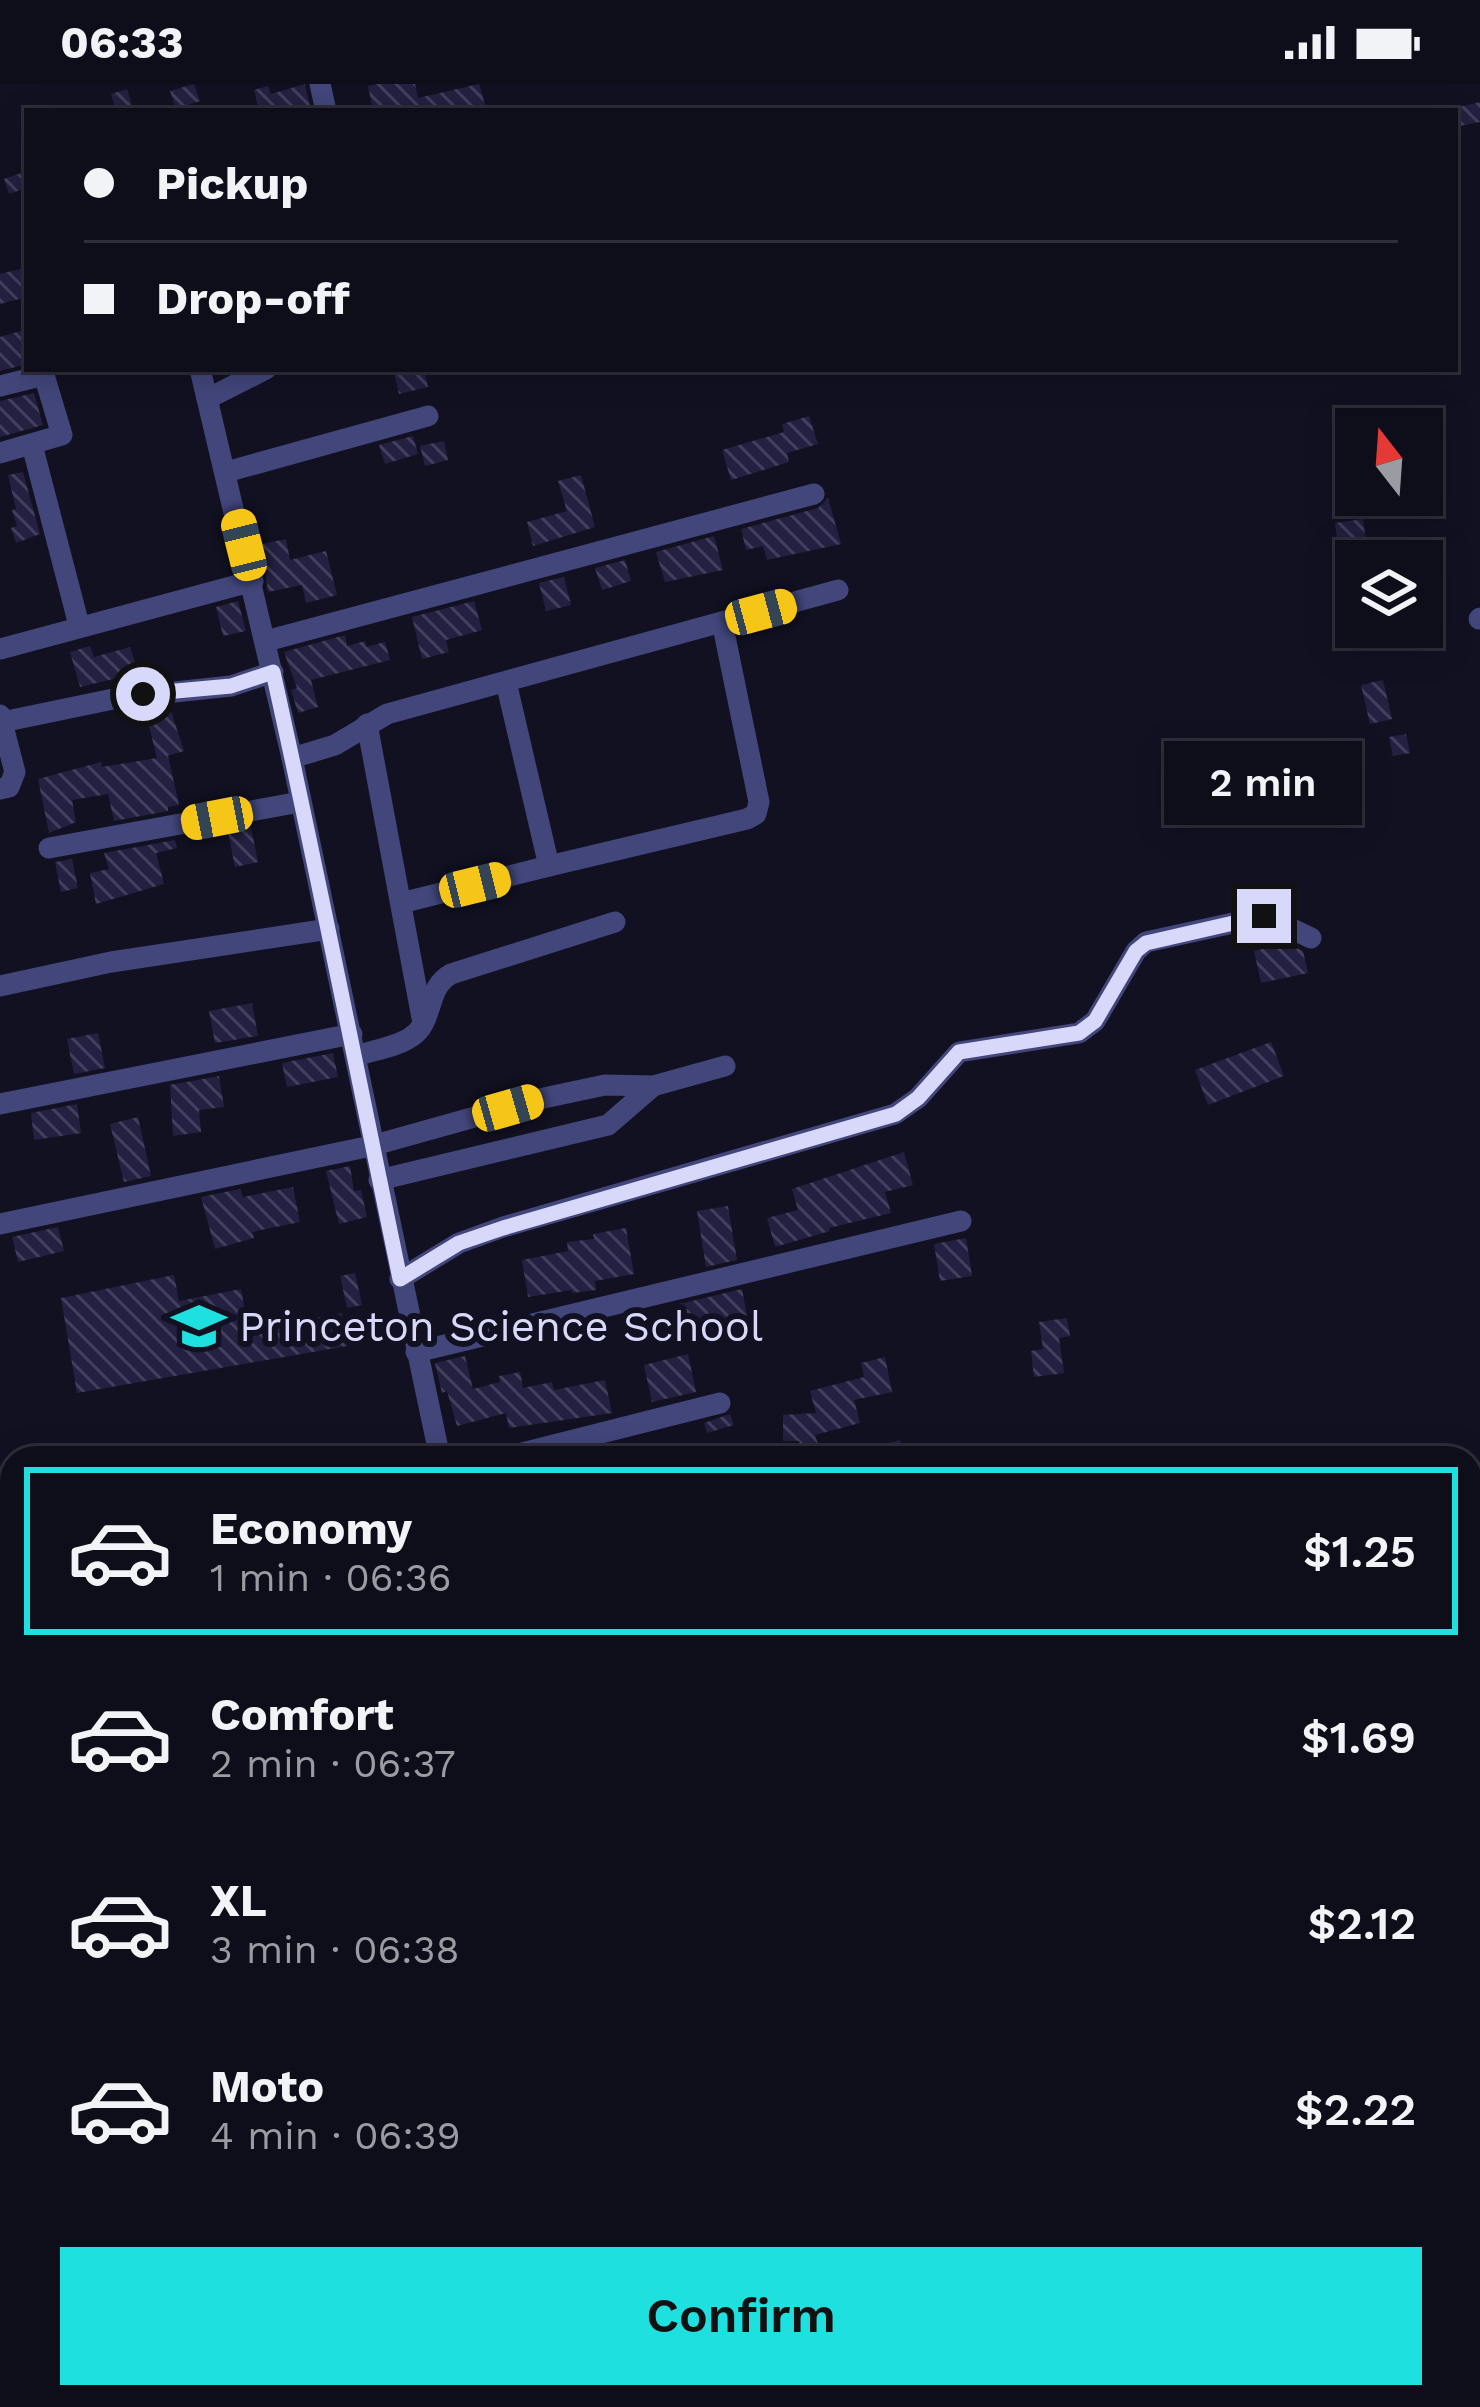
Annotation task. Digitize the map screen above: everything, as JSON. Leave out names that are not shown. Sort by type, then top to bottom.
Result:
[{"type":"street","points":[[0,386],[44,372],[62,435],[0,453]]},
{"type":"street","points":[[201,372],[292,758],[437,1446]]},
{"type":"street","points":[[208,399],[260,372]]},
{"type":"street","points":[[226,472],[428,416]]},
{"type":"street","points":[[32,445],[79,625]]},
{"type":"street","points":[[266,641],[814,494]]},
{"type":"street","points":[[0,649],[253,581]]},
{"type":"street","points":[[292,758],[335,745],[387,714],[838,590]]},
{"type":"street","points":[[400,903],[757,814],[722,622]]},
{"type":"street","points":[[0,789],[9,787],[15,772],[1,718],[168,690],[231,686],[273,672]]},
{"type":"street","points":[[506,682],[549,866]]},
{"type":"street","points":[[367,724],[424,1026]]},
{"type":"street","points":[[49,848],[300,802]]},
{"type":"street","points":[[400,1279],[459,1243],[503,1228],[896,1114],[918,1098],[959,1052],[1079,1033],[1095,1021],[1136,951],[1157,938],[1264,916],[1311,938]]},
{"type":"street","points":[[0,1104],[410,1038],[424,1026],[441,979],[615,922]]},
{"type":"street","points":[[0,986],[111,962],[329,929]]},
{"type":"street","points":[[0,1224],[371,1146],[605,1084],[653,1086],[725,1066]]},
{"type":"street","points":[[379,1180],[608,1125],[653,1086]]},
{"type":"street","points":[[416,1352],[961,1221]]},
{"type":"street","points":[[550,1446],[720,1403]]},
{"type":"building","points":[[194,84],[200,101],[176,108],[170,91]]},
{"type":"building","points":[[305,84],[310,108],[258,108],[254,90],[268,86],[271,94]]},
{"type":"building","points":[[415,84],[418,98],[479,84],[486,108],[372,108],[368,86]]},
{"type":"building","points":[[127,89],[133,108],[115,108],[111,94]]},
{"type":"building","points":[[1480,102],[1480,122],[1458,126],[1455,108]]},
{"type":"building","points":[[21,173],[24,189],[9,194],[4,179]]},
{"type":"building","points":[[24,268],[24,298],[0,304],[0,274]]},
{"type":"building","points":[[24,330],[24,365],[0,371],[0,337]]},
{"type":"building","points":[[394,372],[425,372],[428,387],[399,394]]},
{"type":"building","points":[[34,393],[43,425],[0,437],[0,401]]},
{"type":"building","points":[[809,416],[818,444],[787,453],[789,462],[731,480],[722,450],[784,432],[782,424]]},
{"type":"building","points":[[413,436],[418,454],[385,464],[379,445]]},
{"type":"building","points":[[444,441],[448,460],[425,466],[420,446]]},
{"type":"building","points":[[23,472],[40,534],[16,543],[11,528],[17,526],[12,510],[16,509],[8,475]]},
{"type":"building","points":[[581,475],[595,527],[533,546],[527,522],[567,511],[558,481]]},
{"type":"building","points":[[828,498],[841,544],[767,560],[763,546],[746,550],[741,529],[818,508]]},
{"type":"building","points":[[1363,519],[1366,540],[1337,540],[1335,523]]},
{"type":"building","points":[[714,536],[723,570],[665,582],[656,552]]},
{"type":"building","points":[[286,539],[290,560],[326,551],[337,595],[306,603],[302,585],[268,592],[262,544]]},
{"type":"building","points":[[625,560],[631,581],[602,590],[595,568]]},
{"type":"building","points":[[564,577],[571,605],[546,611],[539,583]]},
{"type":"building","points":[[238,601],[246,631],[223,636],[216,607]]},
{"type":"building","points":[[474,601],[482,630],[446,640],[449,652],[422,659],[412,617]]},
{"type":"building","points":[[345,635],[347,646],[385,642],[390,660],[311,680],[318,707],[298,713],[291,690],[297,688],[284,652]]},
{"type":"building","points":[[90,646],[94,657],[130,647],[138,673],[80,687],[70,652]]},
{"type":"building","points":[[1383,680],[1392,719],[1370,724],[1361,685]]},
{"type":"building","points":[[170,708],[184,751],[163,757],[168,756],[179,805],[114,821],[108,794],[72,800],[76,822],[49,833],[38,779],[101,762],[102,767],[157,758],[145,710]]},
{"type":"building","points":[[1406,734],[1410,753],[1393,756],[1389,737]]},
{"type":"building","points":[[251,827],[258,862],[235,867],[228,832]]},
{"type":"building","points":[[175,840],[177,848],[156,853],[164,884],[96,904],[90,873],[109,869],[104,853]]},
{"type":"building","points":[[72,859],[78,888],[61,892],[55,862]]},
{"type":"building","points":[[1287,943],[1303,951],[1308,973],[1261,983],[1254,951]]},
{"type":"building","points":[[252,1003],[258,1036],[215,1043],[209,1011]]},
{"type":"building","points":[[98,1033],[105,1068],[74,1074],[67,1039]]},
{"type":"building","points":[[1271,1042],[1284,1076],[1208,1105],[1195,1070]]},
{"type":"building","points":[[333,1053],[338,1077],[287,1087],[282,1063]]},
{"type":"building","points":[[219,1076],[224,1107],[199,1110],[201,1132],[173,1136],[170,1085]]},
{"type":"building","points":[[77,1104],[81,1133],[34,1140],[31,1113]]},
{"type":"building","points":[[138,1117],[151,1176],[124,1182],[110,1124]]},
{"type":"building","points":[[904,1152],[913,1185],[885,1192],[891,1213],[775,1247],[767,1218],[798,1210],[792,1189]]},
{"type":"building","points":[[350,1166],[354,1191],[361,1190],[367,1217],[339,1224],[326,1171]]},
{"type":"building","points":[[293,1187],[300,1222],[252,1232],[254,1238],[215,1249],[201,1197],[240,1189],[243,1197]]},
{"type":"building","points":[[728,1206],[737,1260],[706,1267],[697,1211]]},
{"type":"building","points":[[58,1227],[64,1251],[18,1262],[12,1237]]},
{"type":"building","points":[[626,1228],[634,1274],[595,1281],[596,1290],[528,1297],[522,1260],[568,1251],[567,1242]]},
{"type":"building","points":[[966,1238],[972,1276],[940,1281],[934,1244]]},
{"type":"building","points":[[355,1273],[362,1305],[347,1308],[340,1276]]},
{"type":"building","points":[[174,1275],[179,1301],[241,1289],[248,1328],[342,1313],[347,1346],[77,1393],[61,1298]]},
{"type":"building","points":[[742,1289],[748,1322],[681,1337],[675,1305]]},
{"type":"building","points":[[1067,1318],[1070,1336],[1059,1338],[1064,1373],[1034,1377],[1031,1351],[1043,1349],[1039,1322]]},
{"type":"building","points":[[688,1354],[696,1392],[652,1402],[644,1365]]},
{"type":"building","points":[[465,1356],[473,1389],[520,1372],[523,1388],[552,1382],[554,1390],[605,1380],[612,1413],[509,1428],[506,1413],[457,1426],[435,1363]]},
{"type":"building","points":[[885,1357],[892,1392],[854,1400],[860,1423],[815,1435],[819,1446],[783,1441],[783,1415],[816,1413],[810,1391],[864,1377],[861,1363]]},
{"type":"building","points":[[730,1414],[734,1425],[707,1433],[704,1423]]},
{"type":"place","name":"Princeton Science School","points":[[199,1326]]},
{"type":"route","points":[[143,694],[231,686],[273,672],[400,1279],[459,1243],[503,1228],[896,1114],[918,1098],[959,1052],[1079,1033],[1095,1021],[1136,951],[1146,943],[1264,916]]}]
